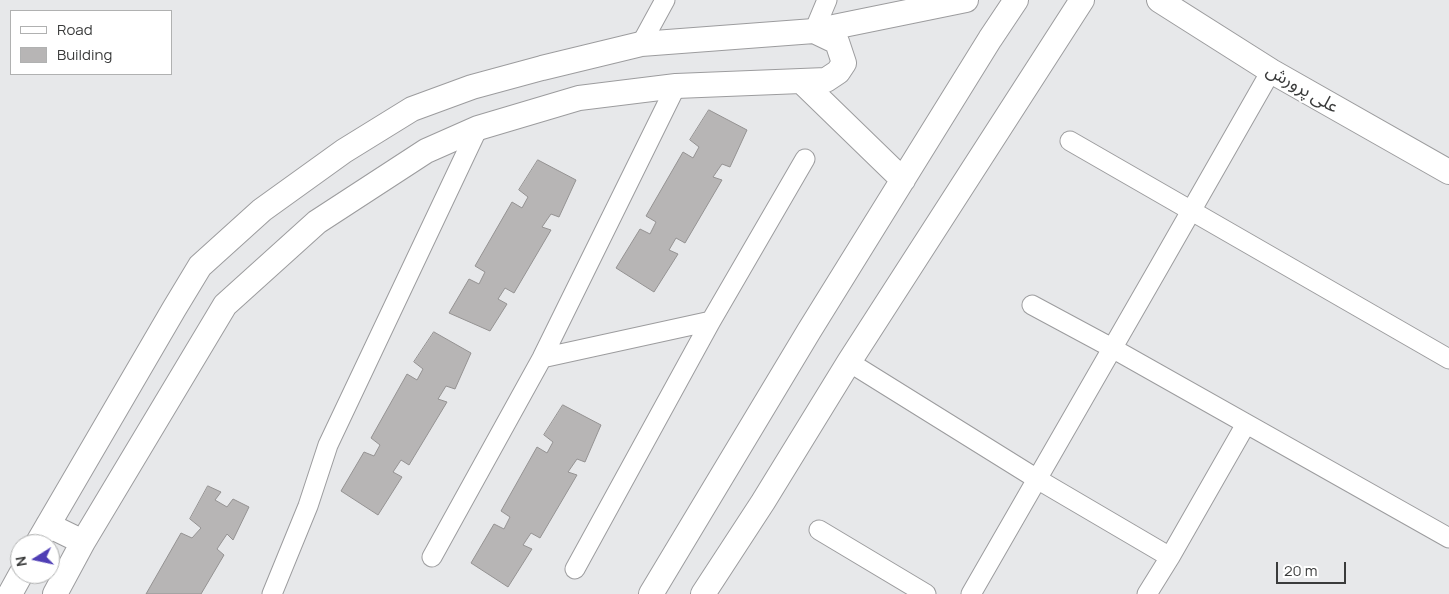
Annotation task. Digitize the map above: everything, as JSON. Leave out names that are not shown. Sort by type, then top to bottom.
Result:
[{"type":"street","points":[[641,44],[665,0]]},
{"type":"street","points":[[814,31],[827,0]]},
{"type":"street","points":[[42,534],[200,266],[262,210],[344,151],[412,109],[480,85],[641,44],[814,31],[966,0]]},
{"type":"street","points":[[651,594],[809,331],[1016,0]]},
{"type":"street","points":[[703,594],[763,502],[849,362],[1082,0]]},
{"type":"street","name":"علی پرورش","points":[[1159,0],[1271,71],[1449,172]]},
{"type":"street","points":[[55,594],[83,542],[225,306],[318,222],[426,151],[478,128],[579,98],[676,86],[826,80],[838,72],[844,63],[837,42],[814,31]]},
{"type":"street","points":[[971,594],[1271,71]]},
{"type":"street","points":[[801,81],[903,180]]},
{"type":"street","points":[[432,557],[542,358],[676,86]]},
{"type":"street","points":[[272,594],[308,506],[328,445],[478,128]]},
{"type":"street","points":[[1070,141],[1449,359]]},
{"type":"street","points":[[576,569],[711,321],[805,159]]},
{"type":"street","points":[[1032,305],[1449,538]]},
{"type":"street","points":[[542,358],[711,321]]},
{"type":"street","points":[[849,362],[1037,479],[1170,557]]},
{"type":"street","points":[[1147,594],[1246,424]]},
{"type":"street","points":[[819,530],[926,594]]},
{"type":"street","points":[[60,538],[83,542]]},
{"type":"building","points":[[709,110],[747,130],[730,167],[722,164],[713,177],[722,180],[685,243],[676,238],[669,250],[678,254],[654,292],[616,268],[640,229],[650,234],[656,222],[646,216],[683,152],[693,158],[699,147],[690,140]]},
{"type":"building","points":[[538,160],[576,180],[559,217],[551,214],[542,227],[551,230],[514,293],[505,288],[498,299],[507,304],[490,331],[449,313],[469,279],[479,284],[485,272],[475,266],[512,202],[522,208],[528,197],[519,190]]},
{"type":"building","points":[[434,332],[471,353],[455,389],[446,386],[438,399],[447,402],[409,465],[401,460],[393,472],[402,477],[378,515],[341,491],[364,452],[374,456],[380,445],[371,438],[407,374],[417,380],[423,369],[414,362]]},
{"type":"building","points":[[563,405],[601,425],[585,462],[577,459],[568,472],[577,475],[540,538],[531,533],[523,545],[532,549],[508,587],[471,563],[494,524],[504,529],[510,517],[501,511],[537,447],[547,453],[553,442],[544,435]]},
{"type":"building","points":[[208,486],[221,492],[215,500],[227,507],[233,499],[249,507],[233,540],[227,534],[217,549],[224,555],[201,594],[146,594],[181,533],[192,538],[201,528],[190,519]]}]
